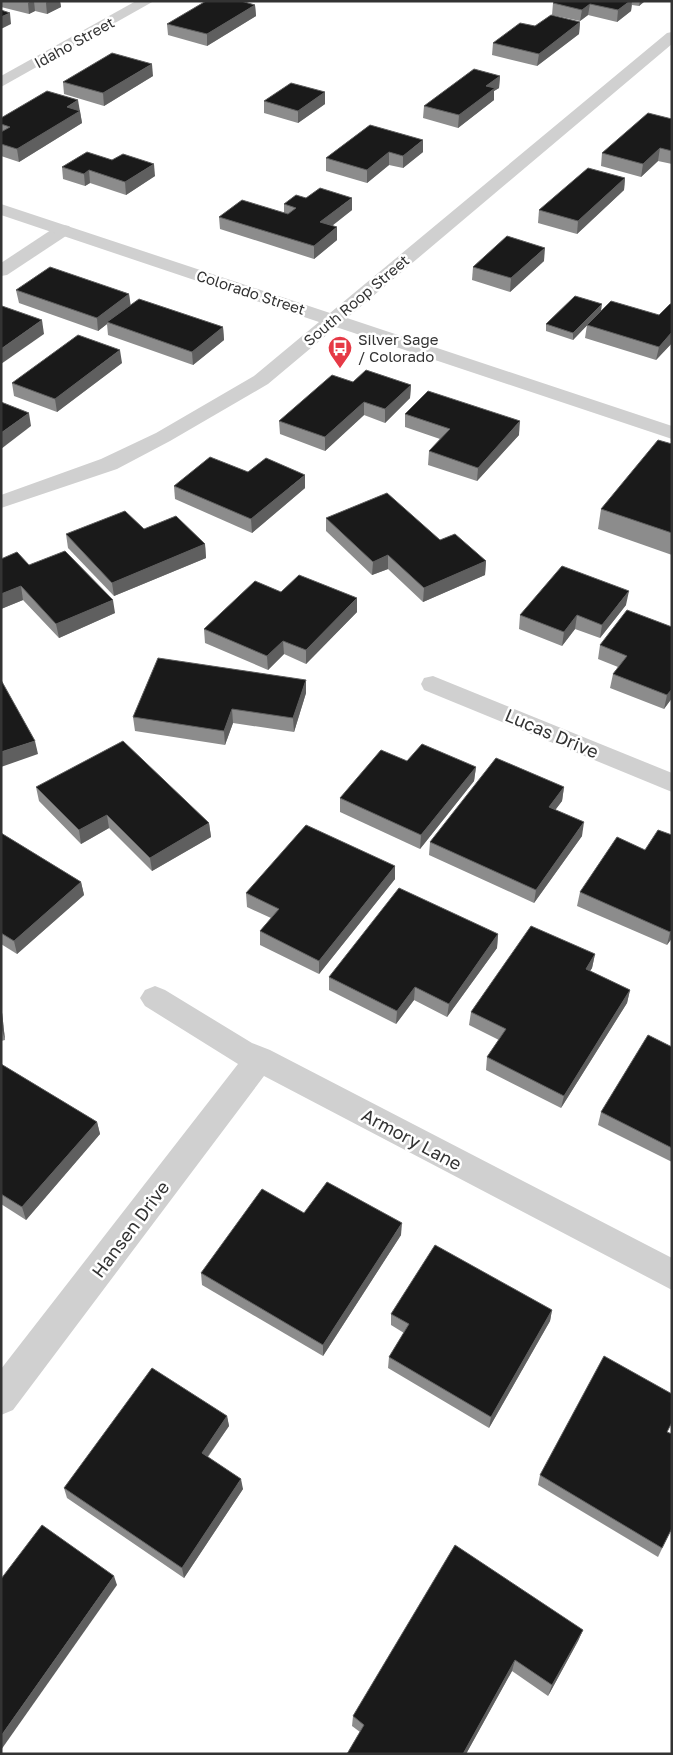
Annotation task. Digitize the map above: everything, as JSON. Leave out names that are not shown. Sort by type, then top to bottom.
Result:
[{"type":"street","name":"Idaho Street","points":[[1,82],[146,1]]},
{"type":"street","name":"South Roop Street","points":[[1,502],[109,464],[163,437],[261,380],[672,36]]},
{"type":"street","name":"Colorado Street","points":[[1,209],[672,433]]},
{"type":"street","points":[[1,271],[63,230]]},
{"type":"street","name":"Lucas Drive","points":[[433,684],[672,783]]},
{"type":"street","name":"Armory Lane","points":[[155,998],[241,1052],[259,1059],[672,1275]]},
{"type":"street","name":"Hansen Drive","points":[[1,1398],[259,1059]]},
{"type":"building","points":[[206,1],[241,1],[255,5],[207,34],[167,24]]},
{"type":"building","points":[[555,1],[630,1],[618,10],[590,4],[582,10],[553,3]]},
{"type":"building","points":[[1,10],[10,13],[1,17]]},
{"type":"building","points":[[551,15],[580,22],[539,54],[493,43],[520,23],[535,26]]},
{"type":"building","points":[[112,53],[152,64],[103,93],[63,82]]},
{"type":"building","points":[[474,69],[500,76],[486,86],[495,88],[459,115],[424,106]]},
{"type":"building","points":[[291,83],[325,92],[298,111],[264,101]]},
{"type":"building","points":[[47,91],[78,100],[67,107],[80,111],[17,149],[1,144],[1,132],[10,127],[1,124],[1,118]]},
{"type":"building","points":[[648,113],[672,119],[672,151],[660,148],[643,164],[602,153]]},
{"type":"building","points":[[370,125],[423,140],[403,156],[389,152],[367,170],[326,158]]},
{"type":"building","points":[[87,152],[112,160],[123,154],[154,164],[125,182],[89,170],[84,174],[62,167]]},
{"type":"building","points":[[588,168],[625,178],[578,221],[539,210]]},
{"type":"building","points":[[320,188],[352,198],[320,222],[337,227],[314,246],[219,217],[242,200],[288,214],[296,208],[284,204],[296,195],[306,198]]},
{"type":"building","points":[[507,236],[545,248],[511,278],[473,267]]},
{"type":"building","points":[[50,267],[129,294],[97,318],[16,290]]},
{"type":"building","points":[[575,296],[602,304],[573,333],[546,324]]},
{"type":"building","points":[[139,299],[223,327],[192,352],[107,322]]},
{"type":"building","points":[[611,301],[659,315],[672,304],[672,332],[659,347],[587,325]]},
{"type":"building","points":[[2,306],[42,320],[1,349]]},
{"type":"building","points":[[78,335],[120,350],[55,399],[12,383]]},
{"type":"building","points":[[366,370],[411,385],[385,409],[364,402],[325,437],[279,421],[332,375],[353,382]]},
{"type":"building","points":[[428,391],[520,421],[478,468],[429,451],[450,429],[405,414]]},
{"type":"building","points":[[1,402],[29,413],[1,433]]},
{"type":"building","points":[[658,440],[672,444],[672,533],[601,509]]},
{"type":"building","points":[[210,457],[248,472],[266,458],[305,475],[251,519],[174,486]]},
{"type":"building","points":[[387,493],[440,540],[455,534],[486,561],[424,588],[388,555],[373,562],[326,518]]},
{"type":"building","points":[[125,511],[144,529],[176,516],[205,544],[112,583],[66,534]]},
{"type":"building","points":[[65,551],[113,600],[56,624],[21,586],[1,594],[1,559],[17,552],[29,565]]},
{"type":"building","points":[[562,566],[629,591],[602,625],[577,615],[564,632],[520,615]]},
{"type":"building","points":[[299,575],[357,598],[306,650],[283,641],[267,656],[204,629],[255,581],[281,592]]},
{"type":"building","points":[[627,610],[672,627],[672,689],[667,695],[613,674],[627,656],[600,645]]},
{"type":"building","points":[[158,658],[306,680],[293,718],[232,709],[224,731],[133,717]]},
{"type":"building","points":[[1,680],[35,741],[1,752]]},
{"type":"building","points":[[123,741],[209,823],[150,858],[107,815],[79,830],[36,787]]},
{"type":"building","points":[[422,744],[476,767],[421,835],[340,798],[381,750],[407,761]]},
{"type":"building","points":[[496,758],[564,787],[549,807],[584,822],[536,890],[430,842]]},
{"type":"building","points":[[306,825],[395,866],[319,961],[260,931],[279,909],[246,893]]},
{"type":"building","points":[[658,830],[672,835],[672,930],[670,932],[580,892],[617,837],[645,850]]},
{"type":"building","points":[[1,833],[81,882],[14,941],[1,933]]},
{"type":"building","points":[[399,888],[498,934],[449,1004],[415,987],[397,1011],[329,977]]},
{"type":"building","points":[[531,926],[595,954],[586,969],[630,990],[564,1096],[487,1057],[506,1029],[471,1012]]},
{"type":"building","points":[[648,1035],[672,1047],[672,1148],[601,1112]]},
{"type":"building","points":[[1,1064],[97,1122],[22,1207],[1,1194]]},
{"type":"building","points":[[327,1182],[402,1223],[323,1345],[201,1273],[262,1189],[304,1213]]},
{"type":"building","points":[[435,1245],[552,1310],[491,1417],[389,1357],[409,1324],[391,1314]]},
{"type":"building","points":[[604,1356],[672,1394],[672,1422],[667,1432],[672,1434],[672,1528],[662,1548],[540,1475]]},
{"type":"building","points":[[152,1368],[227,1416],[202,1453],[241,1479],[182,1568],[64,1488]]},
{"type":"building","points":[[42,1525],[114,1576],[1,1736],[1,1579]]},
{"type":"building","points":[[455,1545],[583,1630],[552,1685],[515,1660],[463,1754],[347,1754],[364,1725],[353,1716]]},
{"type":"place","name":"Silver Sage / Colorado","points":[[340,369]]}]
